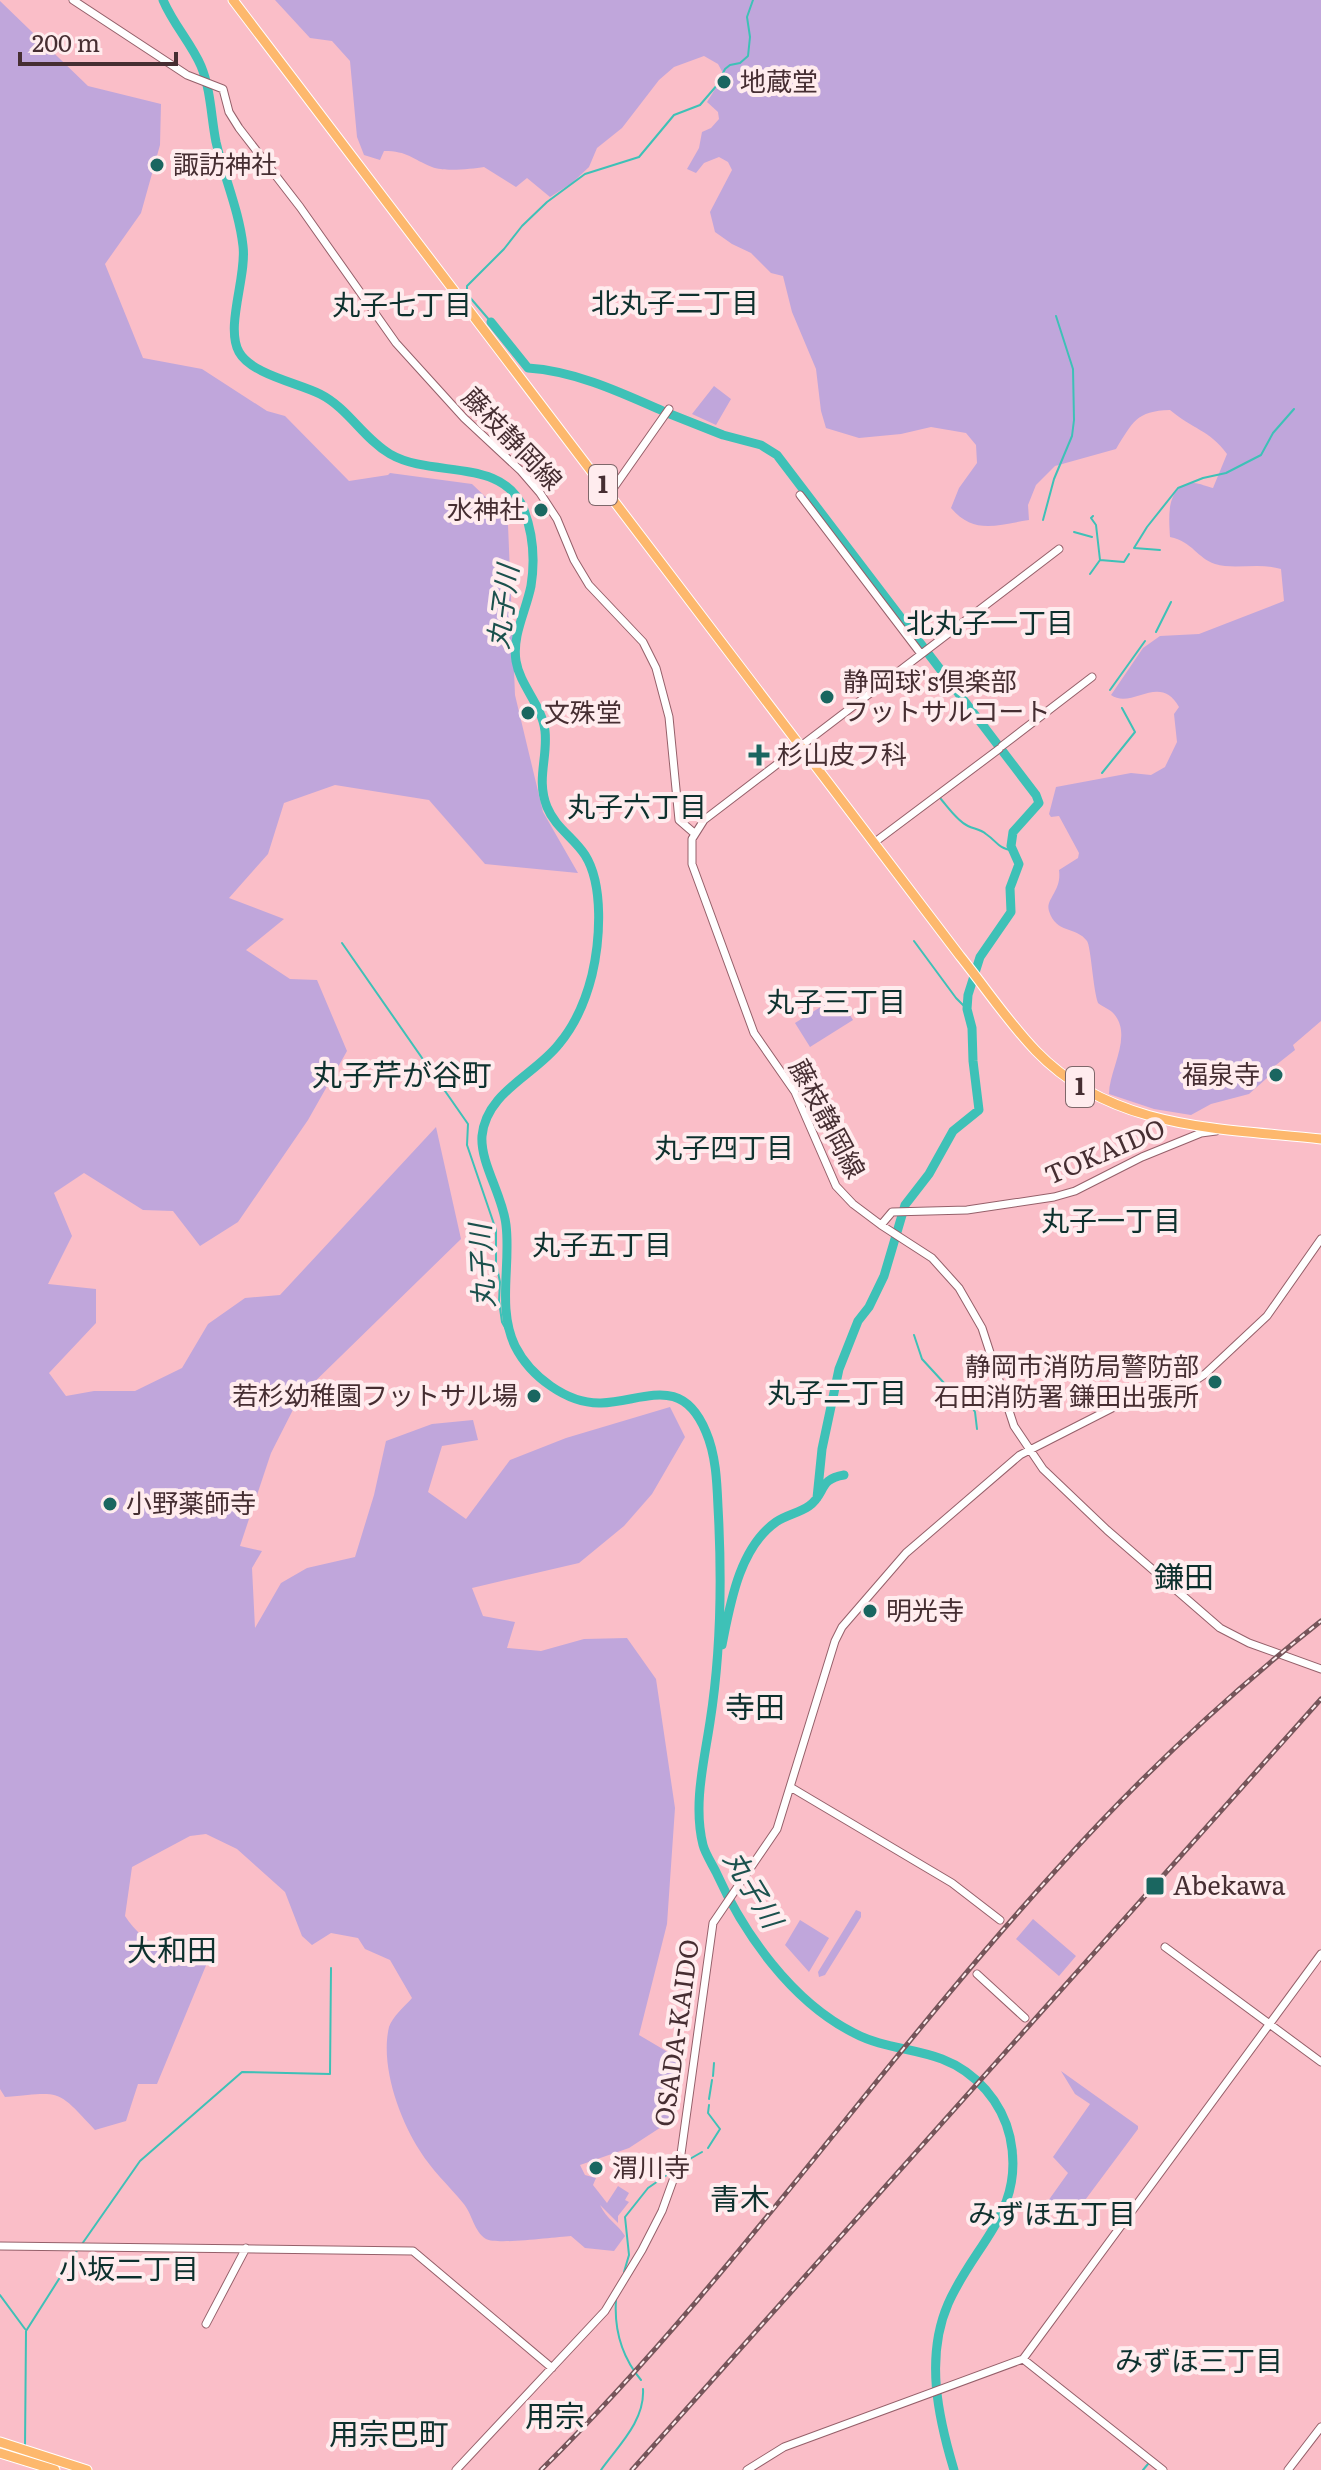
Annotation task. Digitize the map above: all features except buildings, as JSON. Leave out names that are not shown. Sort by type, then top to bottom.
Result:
[{"type":"highway","name":"1","points":[[233,0],[1037,1052],[1073,1083],[1119,1107],[1179,1125],[1321,1139]]},
{"type":"highway","points":[[0,2442],[87,2470]]},
{"type":"highway","points":[[0,2453],[55,2470]]},
{"type":"street","name":"藤枝静岡線","points":[[73,0],[197,80],[223,89],[229,112],[239,128],[300,207],[396,343],[462,416],[540,493],[557,519],[574,560],[589,585],[643,642],[656,668],[669,717],[679,820],[694,833],[690,848],[692,864],[754,1033],[795,1092],[836,1186],[860,1211],[943,1268],[968,1302],[985,1335],[1008,1412],[1028,1450],[1063,1490],[1220,1628],[1249,1643],[1321,1669]]},
{"type":"street","points":[[610,493],[669,409]]},
{"type":"street","points":[[800,495],[924,652]]},
{"type":"street","points":[[694,833],[704,820],[1059,549]]},
{"type":"street","points":[[875,842],[1092,677]]},
{"type":"street","points":[[1177,1144],[1187,1133],[1179,1125]]},
{"type":"street","name":"TOKAIDO","points":[[881,1225],[889,1214],[967,1210],[1054,1197],[1075,1191],[1142,1157],[1201,1133],[1222,1130]]},
{"type":"street","points":[[1000,1920],[952,1883],[792,1788],[835,1641],[842,1627],[906,1553],[1028,1450],[1135,1397],[1163,1386],[1201,1378],[1267,1316],[1321,1239]]},
{"type":"street","name":"OSADA-KAIDO","points":[[456,2470],[613,2300],[652,2233],[676,2177],[683,2145],[711,1929],[721,1910],[773,1838],[792,1788]]},
{"type":"street","points":[[1165,1947],[1321,2062]]},
{"type":"street","points":[[747,2470],[784,2447],[1023,2359],[1321,1954]]},
{"type":"street","points":[[977,1974],[1025,2018]]},
{"type":"street","points":[[0,2246],[415,2252],[552,2368]]},
{"type":"street","points":[[206,2324],[246,2248]]},
{"type":"street","points":[[1023,2359],[1163,2470]]},
{"type":"street","points":[[1288,2470],[1321,2427]]},
{"type":"shaded area","points":[[275,0],[1321,0],[1321,1021],[1293,1045],[1295,1050],[1267,1072],[1267,1078],[1249,1094],[1211,1104],[1191,1115],[1154,1109],[1109,1094],[1121,1043],[1119,1023],[1112,1012],[1098,1003],[1087,941],[1056,923],[1048,907],[1058,884],[1059,870],[1078,858],[1079,853],[1059,816],[1051,817],[1049,814],[1056,787],[1131,773],[1151,775],[1165,767],[1177,742],[1174,714],[1179,707],[1171,697],[1163,692],[1128,698],[1111,695],[1143,648],[1160,636],[1199,634],[1284,601],[1281,569],[1215,564],[1184,542],[1170,537],[1173,496],[1185,485],[1194,483],[1213,488],[1227,454],[1221,446],[1170,410],[1150,413],[1132,425],[1116,449],[1055,466],[1036,485],[1028,505],[1029,520],[996,526],[968,522],[951,508],[959,488],[977,463],[976,445],[966,433],[931,427],[859,438],[826,428],[816,369],[792,312],[783,276],[771,273],[751,253],[715,232],[710,212],[732,170],[728,162],[719,157],[704,163],[696,173],[687,169],[699,148],[702,132],[719,119],[718,112],[707,102],[724,75],[718,64],[704,56],[674,67],[659,80],[622,128],[597,148],[589,167],[550,197],[527,178],[516,187],[484,167],[443,169],[399,152],[384,151],[380,160],[364,155],[357,137],[350,61],[332,41],[310,38]]},
{"type":"shaded area","points":[[0,1],[88,86],[161,104],[160,145],[141,213],[105,264],[143,358],[202,369],[267,411],[285,416],[349,481],[390,473],[472,484],[492,503],[508,525],[515,695],[543,812],[578,873],[485,864],[429,800],[335,785],[284,803],[268,854],[229,898],[284,919],[246,950],[290,979],[317,980],[347,1051],[308,1120],[238,1222],[200,1246],[173,1211],[143,1210],[84,1173],[54,1193],[72,1236],[48,1284],[96,1289],[96,1323],[49,1373],[66,1396],[94,1391],[135,1391],[182,1368],[208,1324],[245,1298],[280,1295],[436,1127],[461,1239],[300,1396],[271,1453],[240,1546],[262,1551],[252,1568],[255,1628],[281,1583],[307,1568],[355,1557],[386,1441],[432,1424],[473,1420],[478,1440],[442,1446],[428,1492],[466,1519],[510,1460],[566,1438],[670,1407],[685,1437],[652,1494],[624,1526],[579,1563],[472,1588],[483,1616],[515,1622],[507,1648],[541,1651],[584,1639],[627,1638],[656,1679],[675,1808],[667,1924],[639,2035],[683,2061],[672,2120],[629,2148],[580,2165],[585,2175],[596,2178],[593,2185],[607,2203],[618,2186],[629,2193],[625,2200],[629,2202],[618,2216],[618,2223],[600,2205],[625,2236],[614,2251],[585,2248],[571,2236],[492,2241],[482,2236],[466,2207],[420,2151],[393,2091],[387,2058],[389,2027],[412,1998],[390,1960],[365,1949],[358,1938],[331,1933],[312,1945],[302,1936],[285,1892],[237,1849],[206,1834],[190,1836],[132,1867],[125,1916],[133,1927],[161,1947],[207,1963],[157,2084],[138,2084],[126,2121],[95,2130],[72,2106],[57,2096],[5,2097],[0,2089]]},
{"type":"shaded area","points":[[714,386],[731,399],[716,425],[692,414]]},
{"type":"shaded area","points":[[838,996],[853,1020],[810,1047],[795,1023]]},
{"type":"shaded area","points":[[856,1910],[861,1912],[861,1917],[825,1975],[819,1977],[818,1972]]},
{"type":"shaded area","points":[[1033,1919],[1076,1956],[1059,1976],[1016,1939]]},
{"type":"shaded area","points":[[800,1920],[829,1938],[809,1972],[785,1945]]},
{"type":"shaded area","points":[[1061,2071],[1138,2126],[1071,2219],[1048,2201],[1068,2173],[1053,2157],[1090,2104],[1075,2094]]},
{"type":"waterway","name":"丸子川","points":[[163,0],[204,75],[216,142],[238,219],[243,258],[234,329],[239,352],[245,360],[264,372],[330,400],[390,454],[426,466],[484,475],[500,482],[514,493],[527,519],[532,548],[532,577],[518,632],[516,661],[545,731],[542,787],[547,807],[555,821],[581,849],[591,867],[599,914],[592,975],[575,1020],[549,1055],[492,1107],[485,1121],[482,1136],[484,1157],[506,1225],[506,1302],[510,1332],[515,1346],[530,1368],[563,1393],[575,1399],[601,1403],[647,1396],[674,1397],[686,1403],[706,1432],[716,1479],[720,1588],[716,1669],[700,1784],[700,1830],[704,1848],[741,1919],[790,1985],[831,2020],[865,2038],[931,2055],[966,2072],[994,2100],[1006,2124],[1013,2163],[1011,2186],[995,2226],[948,2304],[937,2345],[936,2387],[954,2470]]},
{"type":"waterway","points":[[491,322],[467,294],[467,286],[547,202],[585,174],[639,157],[674,115],[700,105],[718,84],[725,69],[748,56],[750,37],[747,17],[753,0]]},
{"type":"waterway","points":[[1043,520],[1054,479],[1072,436],[1074,420],[1073,369],[1056,316]]},
{"type":"waterway","points":[[491,322],[528,368],[580,378],[663,411]]},
{"type":"waterway","points":[[1160,550],[1134,548],[1178,488],[1226,473],[1261,455],[1273,433],[1294,409]]},
{"type":"waterway","points":[[670,414],[723,435],[761,445],[777,455],[1036,795],[1039,803],[1013,832],[1011,846],[1019,864],[1010,888],[1011,912],[980,957],[968,995],[979,1110],[953,1131],[929,1174],[905,1205],[884,1276],[869,1307],[858,1321],[839,1369],[822,1449],[817,1498]]},
{"type":"waterway","points":[[1093,516],[1100,560]]},
{"type":"waterway","points":[[1074,532],[1092,537]]},
{"type":"waterway","points":[[1090,574],[1100,560],[1124,562],[1129,554]]},
{"type":"waterway","points":[[1156,632],[1171,602]]},
{"type":"waterway","points":[[1110,690],[1145,641]]},
{"type":"waterway","points":[[1102,773],[1135,732],[1122,708]]},
{"type":"waterway","points":[[940,798],[964,824],[982,831],[1000,846],[1013,851]]},
{"type":"waterway","points":[[914,941],[967,1009]]},
{"type":"waterway","points":[[342,943],[468,1124],[467,1145],[496,1230],[502,1322],[516,1348]]},
{"type":"waterway","points":[[914,1335],[922,1359],[944,1383],[967,1399],[975,1412],[977,1429]]},
{"type":"waterway","points":[[722,1645],[738,1578],[763,1533],[776,1522],[809,1506],[826,1483],[844,1475]]},
{"type":"waterway","points":[[82,2244],[140,2161],[242,2072],[330,2074],[331,1968]]},
{"type":"waterway","points":[[713,2076],[714,2063]]},
{"type":"waterway","points":[[709,2099],[712,2080]]},
{"type":"waterway","points":[[708,2148],[720,2129],[708,2113],[709,2105]]},
{"type":"waterway","points":[[688,2160],[702,2152]]},
{"type":"waterway","points":[[624,2272],[629,2255],[625,2217],[648,2188],[674,2170]]},
{"type":"waterway","points":[[25,2448],[26,2331],[78,2249]]},
{"type":"waterway","points":[[0,2295],[25,2329]]},
{"type":"waterway","points":[[616,2300],[616,2322],[621,2343],[641,2380]]},
{"type":"waterway","points":[[601,2470],[635,2422],[640,2412],[643,2389]]},
{"type":"waterway","points":[[1143,2470],[1148,2464]]},
{"type":"railway","points":[[541,2470],[676,2325],[991,1943],[1088,1836],[1217,1709],[1321,1621]]},
{"type":"railway","points":[[632,2470],[1321,1699]]},
{"type":"place","name":"地蔵堂","points":[[724,82]]},
{"type":"place","name":"諏訪神社","points":[[157,165]]},
{"type":"place","name":"水神社","points":[[541,510]]},
{"type":"place","name":"静岡球's倶楽部 フットサルコート","points":[[827,697]]},
{"type":"place","name":"文殊堂","points":[[528,713]]},
{"type":"place","name":"杉山皮フ科","points":[[759,755]]},
{"type":"place","name":"福泉寺","points":[[1276,1075]]},
{"type":"place","name":"静岡市消防局警防部 石田消防署 鎌田出張所","points":[[1215,1382]]},
{"type":"place","name":"若杉幼稚園フットサル場","points":[[534,1396]]},
{"type":"place","name":"小野薬師寺","points":[[110,1504]]},
{"type":"place","name":"明光寺","points":[[870,1611]]},
{"type":"place","name":"Abekawa","points":[[1155,1886]]},
{"type":"place","name":"渭川寺","points":[[596,2168]]},
{"type":"district","name":"北丸子二丁目","points":[[675,303]]},
{"type":"district","name":"丸子七丁目","points":[[402,305]]},
{"type":"district","name":"北丸子一丁目","points":[[990,623]]},
{"type":"district","name":"丸子六丁目","points":[[637,807]]},
{"type":"district","name":"丸子三丁目","points":[[836,1002]]},
{"type":"district","name":"丸子芹が谷町","points":[[402,1076]]},
{"type":"district","name":"丸子四丁目","points":[[724,1148]]},
{"type":"district","name":"丸子一丁目","points":[[1111,1221]]},
{"type":"district","name":"丸子五丁目","points":[[602,1245]]},
{"type":"district","name":"丸子二丁目","points":[[837,1393]]},
{"type":"district","name":"鎌田","points":[[1184,1578]]},
{"type":"district","name":"寺田","points":[[755,1708]]},
{"type":"district","name":"大和田","points":[[172,1951]]},
{"type":"district","name":"青木","points":[[740,2200]]},
{"type":"district","name":"みずほ五丁目","points":[[1052,2214]]},
{"type":"district","name":"小坂二丁目","points":[[129,2269]]},
{"type":"district","name":"みずほ三丁目","points":[[1199,2361]]},
{"type":"district","name":"用宗","points":[[555,2417]]},
{"type":"district","name":"用宗巴町","points":[[389,2435]]}]
